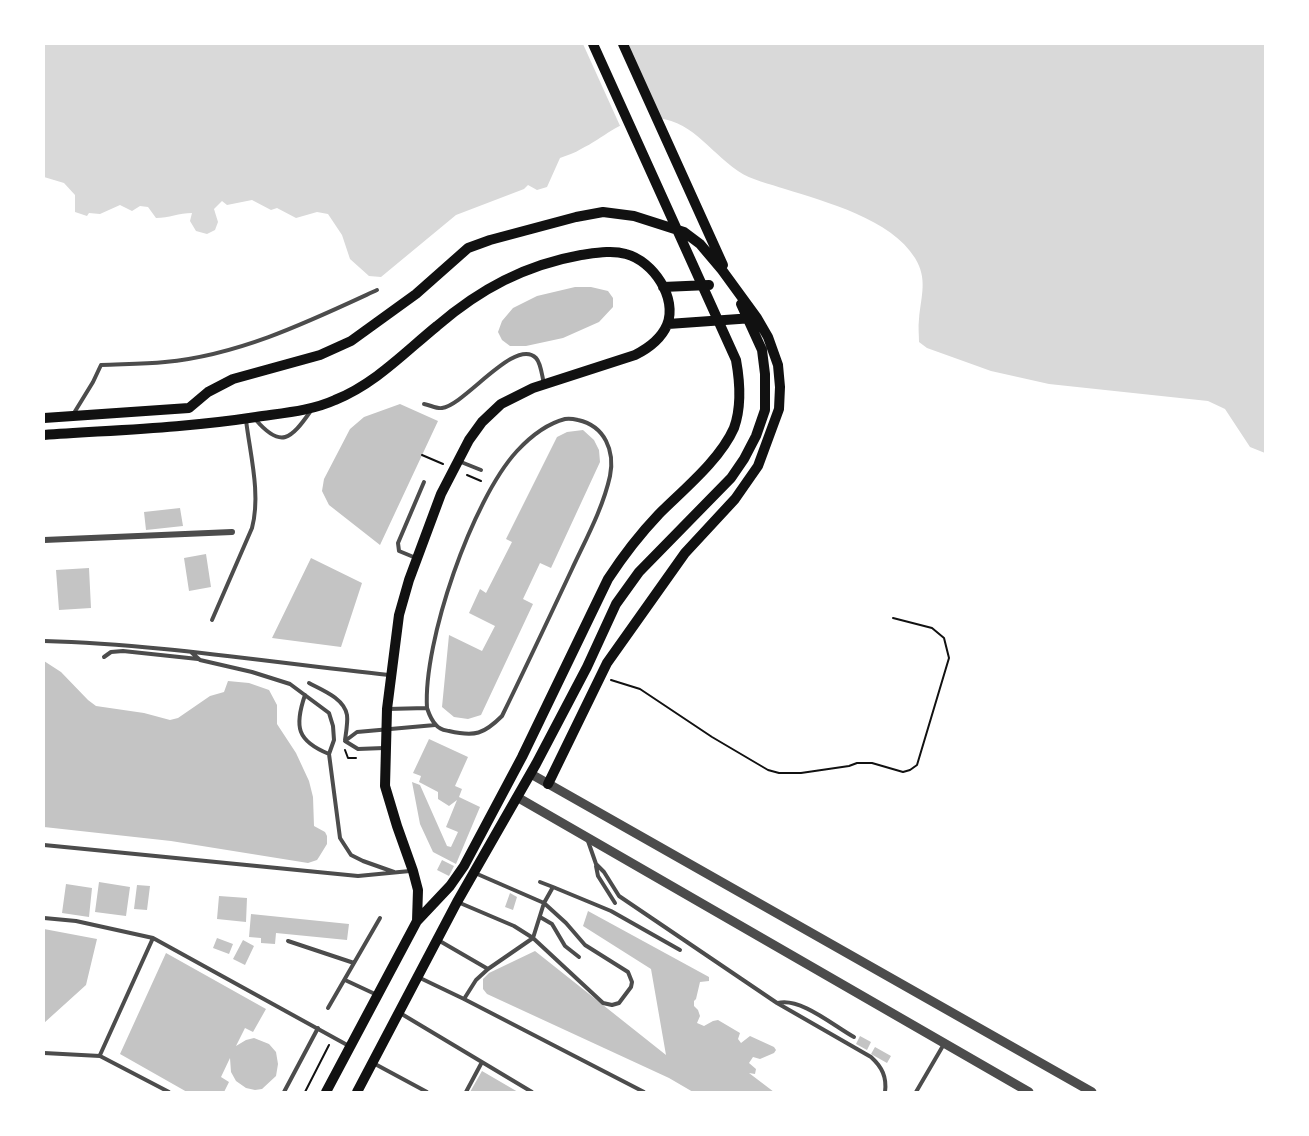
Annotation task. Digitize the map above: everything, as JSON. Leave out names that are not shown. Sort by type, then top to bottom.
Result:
[{"type":"main road","points":[[326,1092],[417,921],[450,886],[464,866],[522,757],[608,579],[631,546],[720,451],[734,428],[740,403],[736,360],[593,44]]},
{"type":"main road","points":[[357,1092],[457,902],[531,774],[587,667],[616,604],[639,572],[731,478],[756,436],[765,410],[762,350],[623,44]]},
{"type":"main road","points":[[44,418],[189,408],[208,392],[233,379],[320,355],[351,341],[416,294],[468,248],[501,237],[603,212],[633,216],[684,232],[700,244],[722,270],[768,337],[778,365],[779,409],[758,466],[735,499],[685,553],[607,663],[548,784]]},
{"type":"main road","points":[[44,435],[217,423],[335,401],[387,369],[437,325],[467,303],[495,284],[526,270],[580,256],[606,252],[626,254],[640,259],[654,271],[663,287],[668,308],[668,324],[660,336],[648,348],[635,355],[544,384],[501,404],[482,422],[458,460],[441,494],[417,558],[399,615],[390,675],[385,748],[386,786],[418,890],[417,921]]},
{"type":"main road","points":[[663,287],[709,285]]},
{"type":"main road","points":[[668,324],[757,318]]},
{"type":"street","points":[[44,540],[232,532]]},
{"type":"street","points":[[531,774],[1092,1092]]},
{"type":"street","points":[[517,797],[1029,1092]]},
{"type":"lane","points":[[72,416],[101,365],[167,362],[241,346],[307,322],[377,290]]},
{"type":"lane","points":[[424,404],[441,408],[454,404],[502,364],[521,354],[532,354],[538,359],[544,384]]},
{"type":"lane","points":[[250,418],[272,436],[286,438],[293,435],[314,406]]},
{"type":"lane","points":[[212,620],[252,528],[255,514],[250,418]]},
{"type":"lane","points":[[567,418],[586,422],[602,433],[609,445],[610,475],[579,554],[502,716],[489,729],[478,734],[465,735],[440,729],[427,708],[426,690],[429,666],[452,578],[498,476],[516,452],[542,428],[567,418]]},
{"type":"lane","points":[[458,460],[480,470]]},
{"type":"lane","points":[[417,558],[399,551],[398,543],[424,482]]},
{"type":"lane","points":[[44,641],[88,642],[191,652],[390,675]]},
{"type":"lane","points":[[104,657],[111,652],[123,651],[202,660],[290,684],[305,695],[328,713],[333,726],[334,740],[329,754],[340,838],[351,855],[396,872]]},
{"type":"lane","points":[[191,652],[202,660]]},
{"type":"lane","points":[[309,683],[329,693],[342,705],[347,715],[345,741]]},
{"type":"lane","points":[[305,695],[298,720],[301,731],[312,747],[329,754]]},
{"type":"lane","points":[[387,709],[427,708]]},
{"type":"lane","points":[[345,741],[357,732],[386,731],[435,724]]},
{"type":"lane","points":[[345,741],[358,749],[385,748]]},
{"type":"lane","points":[[586,837],[598,876],[615,903]]},
{"type":"lane","points":[[44,844],[358,876],[413,871]]},
{"type":"lane","points":[[596,864],[604,872],[619,896],[777,1003],[871,1057],[879,1064],[884,1074],[885,1092]]},
{"type":"lane","points":[[457,902],[514,926],[533,938],[603,1003],[612,1005],[619,1003],[631,987],[632,982],[628,972],[585,945],[544,903],[474,872]]},
{"type":"lane","points":[[540,882],[611,911],[680,950]]},
{"type":"lane","points":[[464,999],[476,980],[488,969],[533,938],[544,903],[553,887]]},
{"type":"lane","points":[[611,911],[619,896]]},
{"type":"lane","points":[[540,916],[552,924],[565,946],[579,957]]},
{"type":"lane","points":[[44,918],[76,921],[153,938],[351,1048]]},
{"type":"lane","points":[[328,1008],[380,918]]},
{"type":"lane","points":[[100,1056],[153,938]]},
{"type":"lane","points":[[437,940],[488,969]]},
{"type":"lane","points":[[288,941],[354,963]]},
{"type":"lane","points":[[418,977],[644,1092]]},
{"type":"lane","points":[[345,980],[378,996]]},
{"type":"lane","points":[[777,1003],[789,1001],[802,1006],[854,1037]]},
{"type":"lane","points":[[399,1012],[532,1092]]},
{"type":"lane","points":[[284,1092],[318,1028]]},
{"type":"lane","points":[[915,1092],[944,1044]]},
{"type":"lane","points":[[44,1053],[100,1056],[169,1092]]},
{"type":"lane","points":[[373,1062],[427,1092]]},
{"type":"lane","points":[[466,1092],[482,1062]]},
{"type":"path","points":[[422,455],[439,462]]},
{"type":"path","points":[[468,475],[481,481]]},
{"type":"path","points":[[600,677],[640,689],[711,737],[768,770],[779,773],[801,773],[857,763],[872,763],[903,771],[910,770],[917,765],[949,658],[944,638],[937,631],[892,618]]},
{"type":"path","points":[[305,1092],[333,1037]]},
{"type":"shaded area","points":[[44,44],[1265,44],[1265,453],[1250,447],[1225,409],[1208,401],[1049,384],[991,371],[927,348],[919,342],[923,280],[915,258],[904,244],[874,222],[838,206],[761,182],[743,174],[686,128],[661,119],[646,118],[627,123],[589,145],[560,158],[547,187],[537,190],[528,185],[524,189],[456,215],[381,277],[369,276],[350,259],[342,235],[328,214],[317,212],[296,218],[277,208],[271,210],[252,200],[227,205],[222,201],[214,209],[218,222],[215,230],[207,234],[196,231],[190,221],[192,213],[156,218],[148,207],[140,206],[132,211],[120,205],[100,214],[89,213],[87,216],[75,212],[75,195],[64,183],[44,177]]},
{"type":"pier","points":[[583,44],[628,44],[662,123],[646,121],[621,128]]},
{"type":"building","points":[[575,287],[591,287],[608,291],[613,298],[613,307],[599,322],[563,338],[526,346],[510,346],[502,340],[498,332],[502,321],[513,308],[537,296]]},
{"type":"building","points":[[400,404],[438,421],[380,545],[329,505],[322,491],[324,479],[350,429],[364,417]]},
{"type":"building","points":[[583,430],[594,440],[599,450],[600,462],[551,568],[540,563],[523,599],[533,604],[481,715],[468,719],[454,717],[442,707],[449,635],[482,651],[495,626],[469,613],[480,589],[486,593],[512,542],[506,539],[557,437],[567,432]]},
{"type":"building","points":[[180,508],[183,526],[146,530],[144,512]]},
{"type":"building","points":[[206,554],[211,587],[189,591],[184,558]]},
{"type":"building","points":[[311,558],[362,583],[341,647],[272,638]]},
{"type":"building","points":[[89,568],[91,608],[59,610],[56,570]]},
{"type":"building","points":[[44,661],[61,672],[96,706],[144,713],[170,720],[178,718],[210,696],[224,692],[228,681],[249,683],[269,690],[277,705],[277,724],[296,753],[309,781],[313,797],[314,826],[325,832],[327,836],[327,844],[317,860],[308,863],[171,841],[44,827]]},
{"type":"building","points":[[429,739],[468,757],[455,786],[462,789],[459,797],[480,807],[456,864],[433,852],[420,824],[412,782],[420,785],[447,846],[451,847],[458,832],[446,827],[457,800],[449,806],[438,799],[438,792],[419,782],[421,776],[413,773]]},
{"type":"building","points":[[442,860],[454,866],[449,876],[437,870]]},
{"type":"building","points":[[99,882],[130,887],[126,916],[95,912]]},
{"type":"building","points":[[66,884],[92,888],[89,917],[62,913]]},
{"type":"building","points":[[137,885],[150,886],[147,910],[134,909]]},
{"type":"building","points":[[510,893],[517,897],[513,910],[505,907]]},
{"type":"building","points":[[219,896],[247,898],[246,922],[217,919]]},
{"type":"building","points":[[588,911],[709,977],[709,981],[700,982],[694,1001],[694,1006],[700,1016],[697,1023],[704,1026],[718,1020],[740,1033],[738,1039],[741,1043],[750,1036],[774,1047],[776,1050],[774,1053],[760,1059],[753,1057],[749,1063],[756,1069],[755,1074],[749,1073],[774,1092],[693,1092],[669,1078],[487,994],[483,989],[483,979],[489,973],[535,951],[666,1055],[651,969],[583,926]]},
{"type":"building","points":[[251,914],[349,924],[347,940],[276,933],[275,944],[261,943],[261,938],[249,937]]},
{"type":"building","points":[[44,929],[97,939],[86,985],[44,1023]]},
{"type":"building","points":[[217,938],[233,944],[229,954],[213,948]]},
{"type":"building","points":[[243,940],[254,946],[245,965],[233,959]]},
{"type":"building","points":[[166,953],[266,1009],[253,1032],[245,1028],[236,1046],[254,1038],[269,1044],[276,1052],[278,1064],[276,1076],[262,1089],[246,1088],[236,1081],[231,1072],[230,1058],[221,1077],[229,1082],[224,1092],[187,1092],[120,1054]]},
{"type":"building","points":[[860,1036],[871,1042],[867,1050],[856,1044]]},
{"type":"building","points":[[875,1047],[891,1056],[887,1063],[871,1054]]},
{"type":"building","points":[[482,1071],[518,1092],[470,1092]]}]
